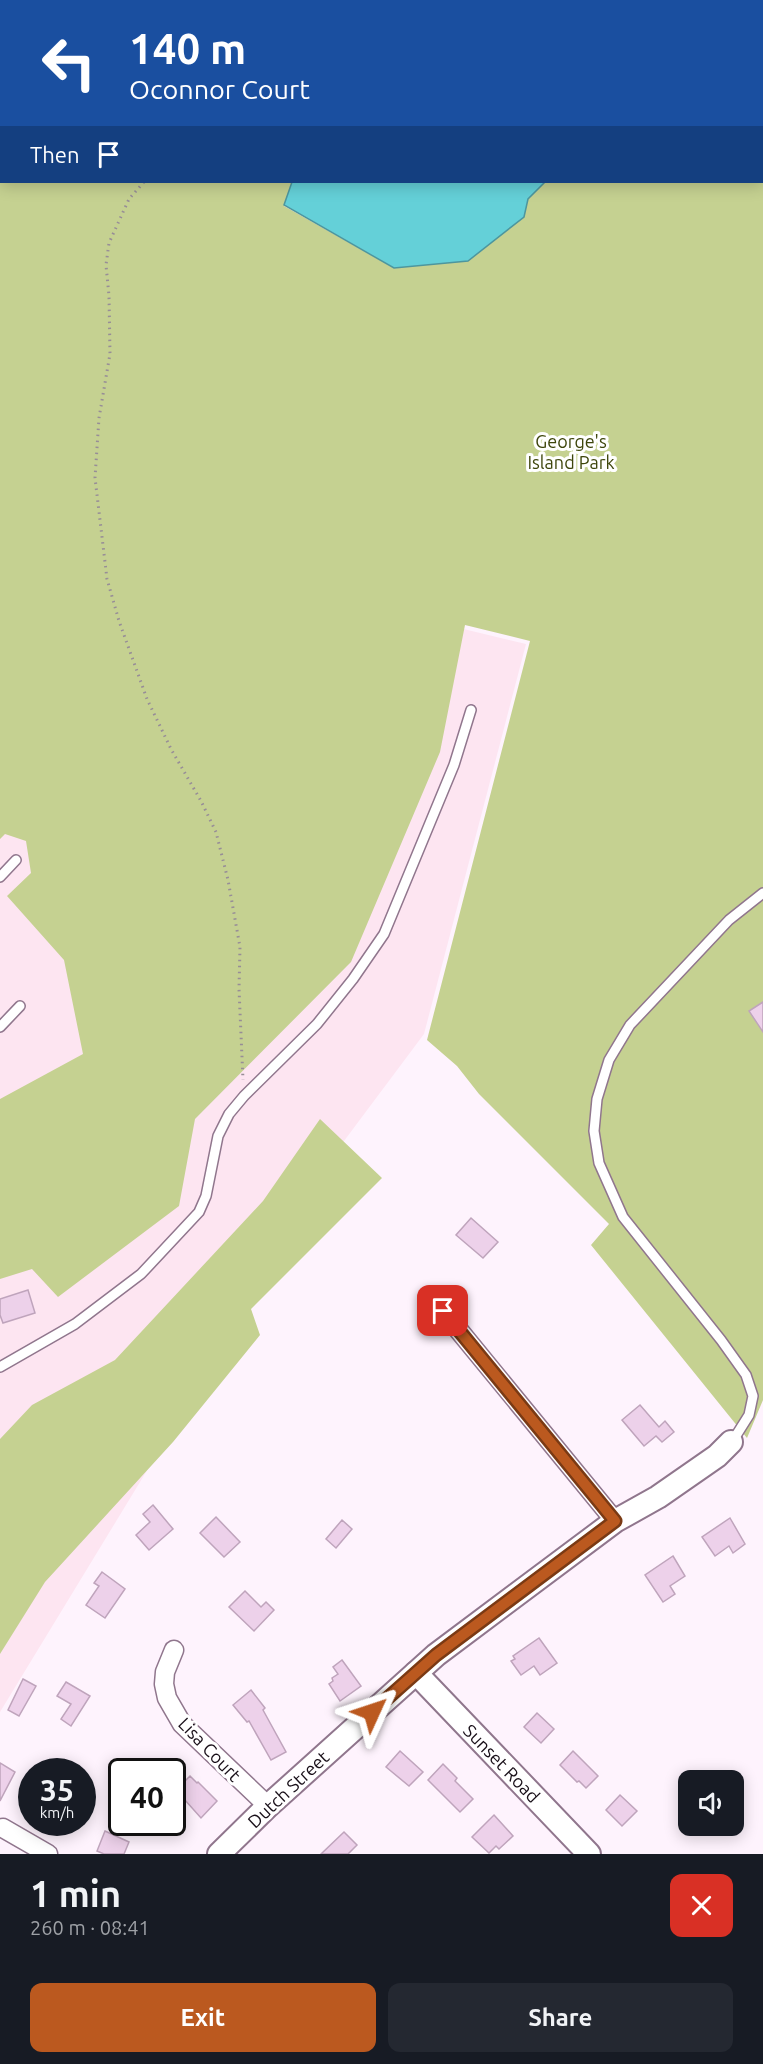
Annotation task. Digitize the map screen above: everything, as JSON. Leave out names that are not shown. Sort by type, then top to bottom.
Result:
[{"type":"street","points":[[443,1311],[615,1521]]},
{"type":"street","name":"Dutch Street","points":[[219,1854],[268,1806],[436,1655],[615,1521],[658,1497],[717,1456],[731,1442]]},
{"type":"street","name":"Lisa Court","points":[[174,1650],[165,1672],[164,1684],[167,1698],[182,1724],[268,1806]]},
{"type":"street","name":"Sunset Road","points":[[416,1673],[590,1854]]},
{"type":"street","points":[[3,1828],[48,1854]]},
{"type":"lane","points":[[0,1367],[75,1324],[141,1274],[199,1212],[206,1197],[218,1136],[230,1114],[244,1096],[317,1024],[353,979],[384,934],[454,765],[471,710]]},
{"type":"lane","points":[[0,877],[16,860]]},
{"type":"lane","points":[[731,1442],[749,1415],[753,1396],[746,1375],[623,1217],[599,1163],[594,1131],[597,1099],[609,1060],[630,1025],[729,920],[763,893]]},
{"type":"lane","points":[[0,1027],[20,1006]]},
{"type":"path","points":[[143,183],[129,199],[109,243],[106,264],[110,354],[96,443],[95,478],[106,579],[147,699],[216,832],[228,880],[240,947],[239,989],[244,1096]]},
{"type":"shaded area","points":[[0,183],[651,183],[121,546],[526,644],[424,1034],[344,1141],[325,1194],[168,1436],[0,1712]]},
{"type":"green space","name":"George's Island Park","points":[[0,183],[292,183],[284,206],[394,268],[528,199],[544,183],[763,183],[763,1400],[747,1438],[591,1245],[609,1224],[479,1094],[457,1066],[427,1040],[530,641],[465,625],[440,752],[351,962],[195,1119],[179,1206],[58,1297],[32,1269],[0,1279],[0,1099],[83,1054],[64,960],[7,896],[31,873],[26,841],[5,834],[0,839]]},
{"type":"green space","points":[[320,1119],[382,1178],[251,1309],[260,1335],[173,1442],[45,1582],[0,1654],[0,1439],[32,1405],[115,1360],[263,1201]]},
{"type":"water","points":[[292,183],[544,183],[528,199],[524,217],[468,261],[394,268],[284,205]]},
{"type":"building","points":[[763,1002],[763,1032],[749,1011]]},
{"type":"building","points":[[471,1218],[498,1242],[483,1258],[456,1235]]},
{"type":"building","points":[[28,1290],[35,1313],[3,1323],[0,1315],[0,1299]]},
{"type":"building","points":[[640,1405],[659,1427],[665,1421],[674,1432],[662,1442],[656,1436],[644,1446],[622,1420]]},
{"type":"building","points":[[153,1505],[173,1529],[149,1550],[136,1535],[150,1522],[143,1514]]},
{"type":"building","points":[[216,1517],[240,1542],[224,1557],[200,1533]]},
{"type":"building","points":[[730,1518],[745,1544],[733,1553],[729,1546],[715,1556],[702,1537]]},
{"type":"building","points":[[342,1520],[352,1529],[336,1548],[326,1539]]},
{"type":"building","points":[[673,1556],[685,1576],[670,1586],[675,1594],[663,1602],[645,1575]]},
{"type":"building","points":[[102,1572],[125,1589],[105,1618],[86,1605],[99,1586],[94,1583]]},
{"type":"building","points":[[245,1591],[261,1607],[266,1602],[274,1610],[254,1631],[229,1607]]},
{"type":"building","points":[[539,1638],[557,1663],[540,1675],[534,1666],[521,1675],[511,1661],[515,1659],[513,1656]]},
{"type":"building","points":[[342,1660],[361,1686],[340,1701],[329,1684],[338,1674],[333,1667]]},
{"type":"building","points":[[23,1679],[36,1686],[19,1716],[8,1710]]},
{"type":"building","points":[[66,1682],[90,1696],[71,1726],[61,1719],[71,1704],[57,1696]]},
{"type":"building","points":[[251,1690],[265,1708],[263,1710],[286,1752],[271,1760],[249,1721],[247,1722],[233,1705]]},
{"type":"building","points":[[537,1713],[554,1729],[541,1743],[524,1727]]},
{"type":"building","points":[[400,1751],[423,1772],[409,1786],[386,1767]]},
{"type":"building","points":[[573,1751],[598,1776],[586,1788],[560,1765]]},
{"type":"building","points":[[0,1763],[15,1772],[0,1801]]},
{"type":"building","points":[[443,1764],[457,1778],[455,1781],[473,1799],[460,1812],[428,1780]]},
{"type":"building","points":[[190,1776],[217,1801],[201,1818],[186,1801],[186,1780]]},
{"type":"building","points":[[620,1795],[637,1811],[622,1826],[606,1810]]},
{"type":"building","points":[[494,1815],[513,1836],[499,1849],[496,1846],[489,1853],[472,1837]]},
{"type":"building","points":[[105,1831],[108,1832],[108,1836],[116,1836],[129,1842],[124,1854],[104,1854],[97,1851]]},
{"type":"building","points":[[344,1832],[357,1845],[348,1854],[321,1854]]},
{"type":"route","points":[[372,1712],[436,1655],[615,1521],[443,1311]]}]
